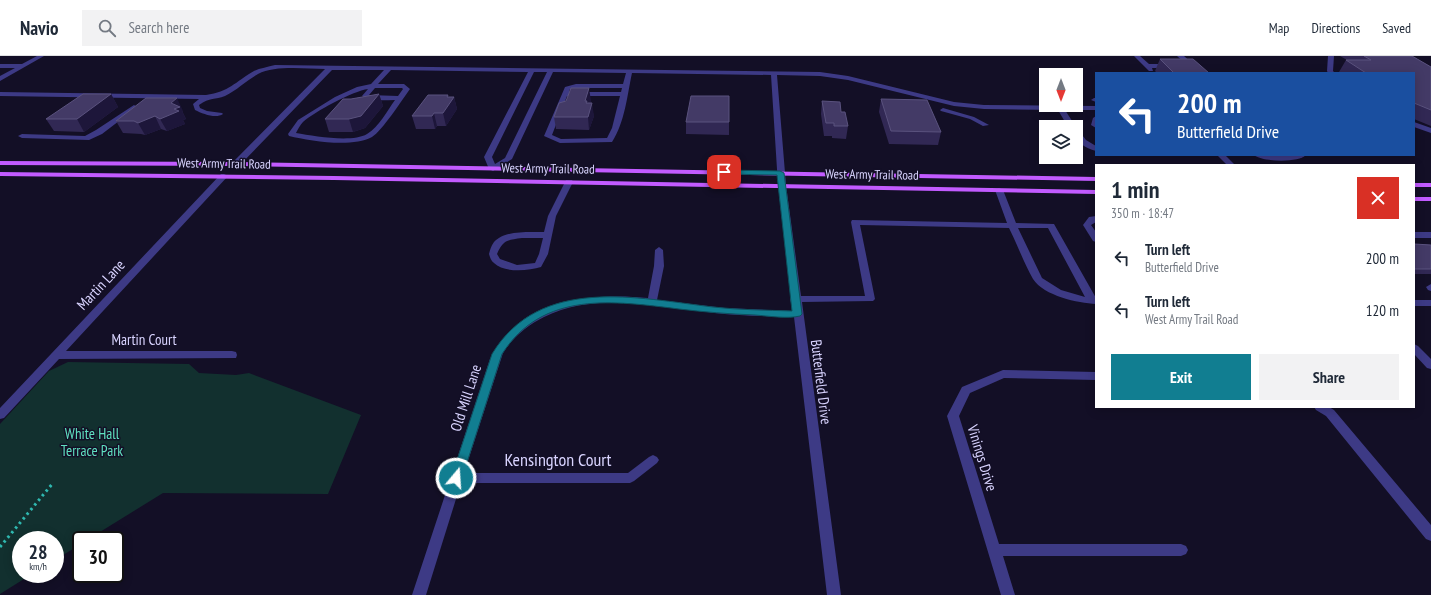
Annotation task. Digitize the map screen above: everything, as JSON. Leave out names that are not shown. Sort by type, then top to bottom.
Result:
[{"type":"main road","name":"West Army Trail Road","points":[[0,163],[236,164],[1095,179]]},
{"type":"main road","points":[[198,176],[236,164]]},
{"type":"main road","points":[[486,180],[493,168]]},
{"type":"main road","name":"West Army Trail Road","points":[[0,174],[486,180],[1095,192]]},
{"type":"main road","points":[[1415,185],[1431,185]]},
{"type":"main road","points":[[1415,199],[1431,199]]},
{"type":"street","points":[[0,79],[41,56]]},
{"type":"street","points":[[1137,56],[1153,72]]},
{"type":"street","points":[[1180,56],[1199,72]]},
{"type":"street","points":[[1331,56],[1331,72]]},
{"type":"street","points":[[0,66],[23,66]]},
{"type":"street","points":[[1147,66],[1177,66]]},
{"type":"street","points":[[1185,66],[1192,66]]},
{"type":"street","points":[[0,94],[206,97],[221,95],[236,87],[257,72],[276,67],[774,73],[820,74],[836,76],[954,104],[984,107],[1039,108]]},
{"type":"street","points":[[236,164],[330,68]]},
{"type":"street","points":[[389,69],[365,96],[371,98],[400,98]]},
{"type":"street","points":[[532,70],[488,157],[493,168],[508,159],[550,71]]},
{"type":"street","points":[[626,86],[576,86],[567,88],[548,132],[548,136],[554,140],[609,140],[612,137],[624,94],[626,86],[629,72]]},
{"type":"street","name":"Butterfield Drive","points":[[774,73],[780,173],[834,595]]},
{"type":"street","points":[[373,86],[404,86],[407,89],[369,136],[356,140],[308,138],[292,134],[300,121],[337,98],[359,88],[373,86]]},
{"type":"street","points":[[565,94],[624,94]]},
{"type":"street","points":[[22,136],[86,138],[100,132],[148,96]]},
{"type":"street","points":[[206,97],[196,104],[197,109],[206,113],[220,114]]},
{"type":"street","points":[[1083,108],[1095,108]]},
{"type":"street","points":[[943,110],[972,118],[985,125]]},
{"type":"street","points":[[1415,124],[1431,131]]},
{"type":"street","points":[[1083,142],[1095,148]]},
{"type":"street","points":[[1222,156],[1230,164]]},
{"type":"street","points":[[1261,156],[1268,158],[1301,156]]},
{"type":"street","name":"Martin Lane","points":[[0,415],[224,176]]},
{"type":"street","points":[[547,235],[509,237],[503,239],[497,244],[493,254],[497,261],[514,268],[531,267],[538,264],[542,259],[553,216],[569,182]]},
{"type":"street","points":[[999,190],[1012,224],[1038,279],[1044,285],[1074,299],[1094,301]]},
{"type":"street","points":[[1095,219],[1092,219],[1087,225],[1095,237]]},
{"type":"street","points":[[795,299],[870,299],[855,222],[1012,224],[1051,226],[1094,301]]},
{"type":"street","points":[[1415,235],[1431,235]]},
{"type":"street","points":[[652,302],[660,266],[659,250]]},
{"type":"street","name":"Old Mill Lane","points":[[419,595],[495,359],[505,342],[520,327],[543,313],[555,308],[589,300],[628,300],[716,310],[797,314]]},
{"type":"street","points":[[1415,303],[1431,303]]},
{"type":"street","points":[[1415,349],[1431,365]]},
{"type":"street","name":"Martin Court","points":[[57,355],[232,355]]},
{"type":"street","name":"Vinings Drive","points":[[1008,595],[953,416],[966,390],[1003,374],[1095,376]]},
{"type":"street","points":[[1322,408],[1330,413],[1431,535]]},
{"type":"street","name":"Kensington Court","points":[[456,478],[630,478],[653,460]]},
{"type":"street","points":[[994,550],[1180,550]]},
{"type":"path","points":[[0,547],[53,483]]},
{"type":"green space","name":"White Hall Terrace Park","points":[[68,362],[189,364],[199,373],[236,375],[249,373],[361,415],[328,494],[163,493],[102,531],[72,531],[72,550],[64,554],[64,531],[12,531],[12,583],[18,583],[0,594],[0,424],[49,371]]},
{"type":"building","points":[[1364,56],[1412,56],[1431,67],[1431,110],[1415,103],[1415,72],[1364,72],[1346,60],[1371,60]]},
{"type":"building","points":[[1160,59],[1193,59],[1208,72],[1173,72]]},
{"type":"building","points":[[571,88],[589,88],[585,101],[587,101],[586,103],[592,103],[588,117],[554,117],[559,103],[566,101]]},
{"type":"building","points":[[83,94],[111,94],[77,119],[46,119]]},
{"type":"building","points":[[379,94],[361,116],[349,119],[325,119],[343,99]]},
{"type":"building","points":[[428,95],[448,95],[447,97],[454,97],[443,113],[434,113],[432,116],[412,116]]},
{"type":"building","points":[[691,96],[729,96],[729,122],[686,122]]},
{"type":"building","points":[[146,98],[177,98],[171,103],[180,107],[174,109],[179,111],[160,119],[155,116],[138,123],[134,121],[116,121]]},
{"type":"building","points":[[881,99],[927,100],[941,132],[891,131]]},
{"type":"building","points":[[822,101],[840,102],[841,112],[845,112],[848,126],[834,126],[834,123],[826,123]]},
{"type":"building","points":[[1415,244],[1431,245],[1431,269],[1415,269]]},
{"type":"route","points":[[456,478],[497,354],[505,342],[520,327],[543,313],[566,304],[605,299],[652,302],[716,310],[797,314],[780,173],[724,172]]}]
